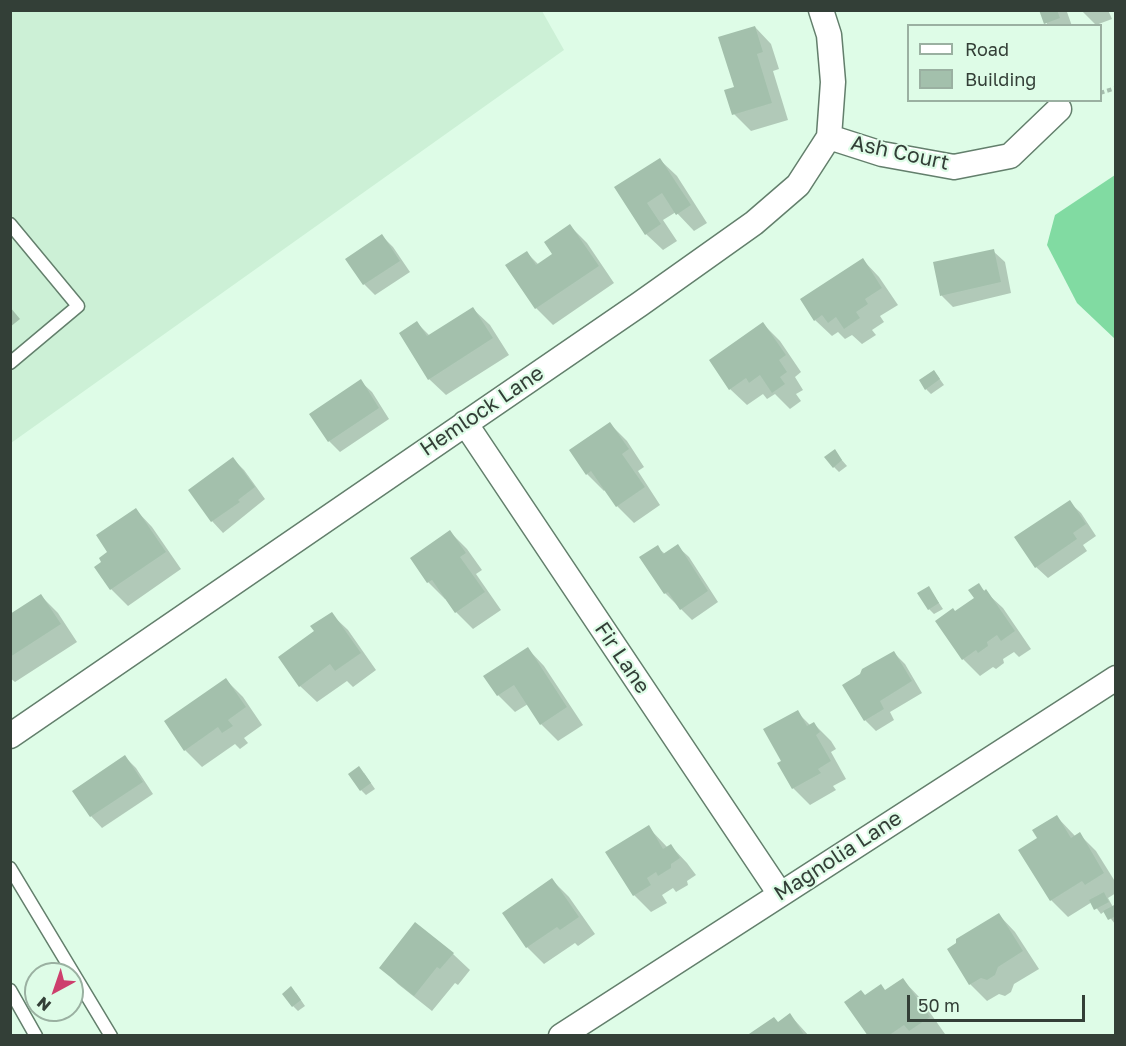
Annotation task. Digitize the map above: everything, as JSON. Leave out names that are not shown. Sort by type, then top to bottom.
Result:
[{"type":"street","name":"Hemlock Lane","points":[[10,736],[640,304],[754,223],[798,185],[829,136],[833,82],[829,35],[821,10]]},
{"type":"street","name":"Ash Court","points":[[829,136],[882,154],[954,167],[1010,156],[1059,109]]},
{"type":"street","name":"Fir Lane","points":[[465,423],[780,894]]},
{"type":"street","name":"Magnolia Lane","points":[[561,1035],[1116,678]]},
{"type":"lane","points":[[10,224],[78,306],[10,363]]},
{"type":"lane","points":[[10,868],[111,1035]]},
{"type":"lane","points":[[10,990],[36,1035]]},
{"type":"shaded area","points":[[11,11],[542,11],[564,50],[11,443]]},
{"type":"green space","points":[[1115,175],[1115,339],[1077,303],[1047,245],[1055,215]]},
{"type":"building","points":[[1039,10],[1057,10],[1060,18],[1044,24]]},
{"type":"building","points":[[755,26],[763,52],[757,54],[772,103],[732,115],[724,90],[734,87],[718,37]]},
{"type":"building","points":[[660,158],[691,205],[676,215],[662,193],[647,203],[661,224],[645,235],[614,187]]},
{"type":"building","points":[[570,224],[599,266],[535,309],[505,265],[527,251],[536,265],[552,254],[544,242]]},
{"type":"building","points":[[382,234],[400,261],[363,285],[345,259]]},
{"type":"building","points":[[994,249],[1001,282],[940,296],[933,262]]},
{"type":"building","points":[[863,258],[882,288],[865,299],[868,304],[856,312],[860,318],[844,329],[836,317],[828,323],[822,315],[814,321],[800,299]]},
{"type":"building","points":[[473,307],[493,338],[428,380],[399,333],[417,321],[427,336]]},
{"type":"building","points":[[763,322],[786,355],[779,360],[787,372],[780,377],[785,384],[772,393],[760,375],[749,383],[746,378],[729,390],[709,360]]},
{"type":"building","points":[[934,370],[940,379],[925,390],[919,380]]},
{"type":"building","points":[[361,379],[379,408],[328,442],[309,414]]},
{"type":"building","points":[[610,422],[629,449],[622,454],[645,487],[616,507],[591,471],[586,475],[569,450]]},
{"type":"building","points":[[835,449],[842,460],[833,468],[824,457]]},
{"type":"building","points":[[233,457],[255,487],[238,500],[240,502],[211,522],[188,490]]},
{"type":"building","points":[[1070,500],[1086,524],[1073,533],[1077,539],[1035,568],[1014,537]]},
{"type":"building","points":[[136,508],[166,552],[110,590],[94,567],[101,562],[99,558],[107,552],[96,535]]},
{"type":"building","points":[[450,530],[466,553],[460,557],[485,592],[455,613],[432,580],[427,583],[410,558]]},
{"type":"building","points":[[678,544],[708,591],[680,610],[668,592],[664,594],[639,557],[658,545],[663,554]]},
{"type":"building","points":[[979,583],[984,591],[986,589],[1015,631],[1001,641],[997,635],[987,642],[988,646],[978,653],[976,650],[962,660],[935,621],[953,608],[955,611],[974,598],[968,590]]},
{"type":"building","points":[[929,586],[939,603],[928,610],[917,593]]},
{"type":"building","points":[[41,594],[61,624],[10,657],[10,614]]},
{"type":"building","points":[[332,612],[361,653],[335,671],[330,664],[299,687],[278,657],[314,631],[310,626]]},
{"type":"building","points":[[528,647],[567,707],[540,725],[514,685],[497,696],[483,676]]},
{"type":"building","points":[[894,651],[912,681],[880,701],[884,709],[864,721],[842,685],[860,674],[862,669]]},
{"type":"building","points":[[226,678],[246,707],[228,720],[233,726],[222,733],[218,727],[184,751],[164,721]]},
{"type":"building","points":[[798,710],[807,726],[814,722],[820,732],[816,735],[831,761],[818,769],[821,773],[792,789],[777,763],[781,761],[763,729]]},
{"type":"building","points":[[125,755],[143,782],[90,817],[72,791]]},
{"type":"building","points":[[359,766],[371,783],[360,791],[348,774]]},
{"type":"building","points":[[1057,815],[1071,838],[1080,832],[1104,873],[1085,885],[1082,881],[1050,901],[1018,850],[1037,838],[1032,830]]},
{"type":"building","points":[[649,825],[663,849],[671,844],[680,858],[671,864],[671,868],[658,876],[656,872],[647,878],[651,885],[633,896],[605,852]]},
{"type":"building","points":[[552,878],[579,917],[560,930],[557,927],[526,948],[502,913]]},
{"type":"building","points":[[1104,892],[1109,902],[1094,910],[1089,900]]},
{"type":"building","points":[[1116,904],[1116,916],[1108,920],[1103,911]]},
{"type":"building","points":[[999,913],[1023,951],[998,967],[995,975],[987,980],[981,978],[969,985],[947,949],[956,943],[956,939]]},
{"type":"building","points":[[415,922],[454,953],[440,969],[437,967],[414,996],[379,968]]},
{"type":"building","points":[[903,978],[930,1017],[909,1031],[904,1025],[888,1036],[868,1036],[844,1002],[861,990],[865,995],[881,984],[885,990]]},
{"type":"building","points":[[291,986],[301,1000],[292,1007],[282,994]]},
{"type":"building","points":[[790,1013],[805,1036],[746,1036],[774,1017],[778,1022]]}]
